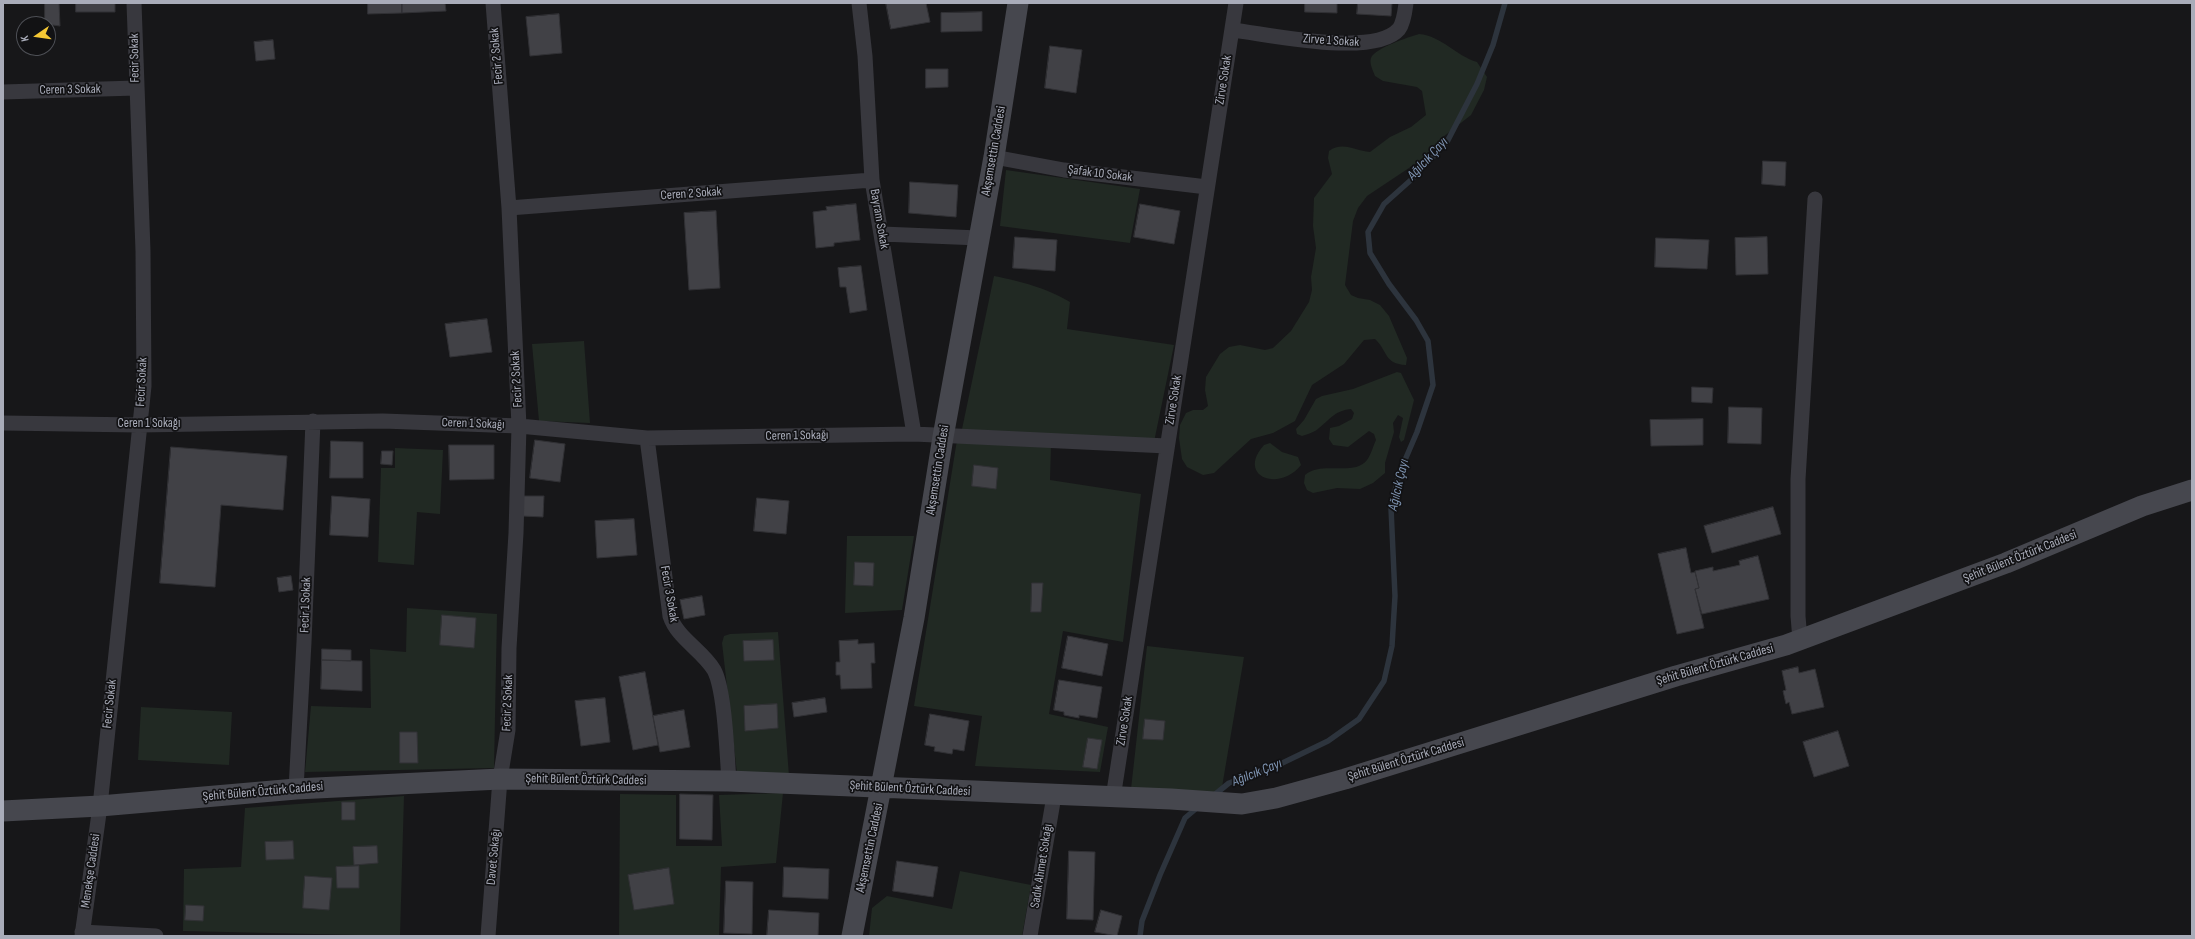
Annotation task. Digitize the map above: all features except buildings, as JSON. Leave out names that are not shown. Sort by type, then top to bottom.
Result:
[{"type":"street","name":"Fecir Sokak","points":[[100,806],[144,386],[143,251],[134,3]]},
{"type":"street","name":"Fecir 2 Sokak","points":[[493,3],[509,208],[519,426],[516,533],[509,648],[508,730],[500,779]]},
{"type":"street","name":"Bayram Sokak","points":[[859,3],[865,56],[872,180],[914,434]]},
{"type":"street","name":"Akşemsettin Caddesi","points":[[852,936],[883,787],[914,618],[943,436],[994,157],[1018,3]]},
{"type":"street","name":"Zirve Sokak","points":[[1113,798],[1236,3]]},
{"type":"street","name":"Zirve 1 Sokak","points":[[1232,30],[1339,44],[1362,44],[1390,36],[1399,28],[1405,14],[1406,3]]},
{"type":"street","name":"Ceren 3 Sokak","points":[[3,92],[136,88]]},
{"type":"street","name":"Şafak 10 Sokak","points":[[994,157],[1064,170],[1207,187]]},
{"type":"street","name":"Ceren 2 Sokak","points":[[509,208],[872,180]]},
{"type":"street","points":[[1800,640],[1798,616],[1798,479],[1815,200]]},
{"type":"street","points":[[882,234],[979,238]]},
{"type":"street","name":"Fecir 1 Sokak","points":[[296,789],[304,642],[312,421]]},
{"type":"street","name":"Ceren 1 Sokağı","points":[[3,423],[139,425],[383,421],[519,426],[647,438],[914,434],[1167,446]]},
{"type":"street","name":"Fecir 3 Sokak","points":[[647,438],[670,616],[674,627],[708,660],[719,684],[729,782]]},
{"type":"street","name":"Şehit Bülent Öztürk Caddesi","points":[[3,811],[100,806],[296,789],[500,779],[729,782],[883,787],[1054,796],[1170,799],[1242,804],[1276,798],[1345,779],[1676,676],[1800,640],[2006,563],[2142,506],[2192,490]]},
{"type":"street","name":"Davet Sokağı","points":[[488,936],[500,779]]},
{"type":"street","name":"Sadık Ahmet Sokağı","points":[[1030,936],[1054,796]]},
{"type":"street","name":"Menekşe Caddesi","points":[[82,934],[100,806]]},
{"type":"street","points":[[82,934],[156,936]]},
{"type":"shaded area","points":[[1419,34],[1435,38],[1469,59],[1477,62],[1487,77],[1484,90],[1471,115],[1443,137],[1421,160],[1367,196],[1358,208],[1353,221],[1345,285],[1351,295],[1370,300],[1380,305],[1389,316],[1407,358],[1406,365],[1399,364],[1390,359],[1375,339],[1364,340],[1344,364],[1312,385],[1295,421],[1273,433],[1251,439],[1214,473],[1203,475],[1187,467],[1182,459],[1179,438],[1180,425],[1186,413],[1193,410],[1203,410],[1208,406],[1205,390],[1206,377],[1220,354],[1229,347],[1240,345],[1265,350],[1273,348],[1291,331],[1309,302],[1312,290],[1311,277],[1316,248],[1313,226],[1314,198],[1332,174],[1328,158],[1329,151],[1339,147],[1349,147],[1370,152],[1390,137],[1411,127],[1426,115],[1422,91],[1417,87],[1383,81],[1375,76],[1370,62],[1374,54],[1379,50],[1393,43]]},
{"type":"shaded area","points":[[1006,170],[1140,189],[1130,243],[1000,226]]},
{"type":"shaded area","points":[[994,276],[1014,280],[1051,292],[1070,302],[1067,329],[1174,345],[1154,442],[961,434]]},
{"type":"shaded area","points":[[584,341],[590,423],[539,421],[532,344]]},
{"type":"shaded area","points":[[1397,372],[1401,373],[1414,400],[1404,440],[1401,442],[1399,437],[1403,418],[1398,415],[1393,423],[1394,432],[1385,463],[1385,473],[1373,483],[1360,489],[1337,488],[1313,493],[1307,490],[1304,483],[1305,475],[1320,469],[1346,468],[1361,465],[1367,460],[1376,440],[1374,434],[1369,431],[1348,447],[1333,445],[1329,439],[1330,428],[1339,426],[1352,419],[1354,413],[1351,409],[1337,413],[1313,432],[1302,436],[1297,434],[1296,429],[1304,420],[1316,399],[1322,396],[1353,389]]},
{"type":"shaded area","points":[[957,440],[1051,445],[1050,480],[1141,494],[1123,642],[1063,631],[1049,714],[1108,727],[1100,772],[975,766],[982,716],[914,706]]},
{"type":"shaded area","points":[[1270,443],[1282,452],[1298,457],[1301,465],[1292,473],[1282,478],[1272,479],[1264,477],[1258,472],[1255,465],[1257,456],[1264,445]]},
{"type":"shaded area","points":[[395,448],[443,450],[440,514],[417,512],[414,565],[378,562],[381,468],[395,468]]},
{"type":"shaded area","points":[[847,536],[914,536],[902,610],[845,613]]},
{"type":"shaded area","points":[[407,608],[497,614],[494,768],[305,772],[311,706],[371,708],[370,649],[406,652]]},
{"type":"shaded area","points":[[778,632],[789,776],[737,773],[722,643],[724,636],[730,634]]},
{"type":"shaded area","points":[[1147,646],[1244,657],[1221,793],[1131,789]]},
{"type":"shaded area","points":[[141,707],[232,712],[229,765],[138,760]]},
{"type":"shaded area","points":[[783,793],[776,863],[721,867],[719,936],[619,936],[620,794],[676,795],[676,846],[722,846],[719,795]]},
{"type":"shaded area","points":[[404,796],[400,936],[183,931],[184,869],[241,867],[245,808]]},
{"type":"shaded area","points":[[960,871],[1031,885],[1022,936],[869,936],[872,908],[887,896],[952,909]]},
{"type":"waterway","name":"Ağılcık Çayı","points":[[1213,796],[1229,783],[1272,768],[1328,741],[1359,719],[1384,681],[1392,646],[1395,596],[1391,508],[1399,474],[1417,432],[1433,385],[1428,341],[1416,320],[1389,284],[1370,253],[1368,232],[1384,204],[1412,179],[1447,142],[1477,84],[1493,45],[1505,3]]},
{"type":"waterway","name":"Ağılcık Çayı","points":[[1140,936],[1142,921],[1185,818],[1198,807]]}]
